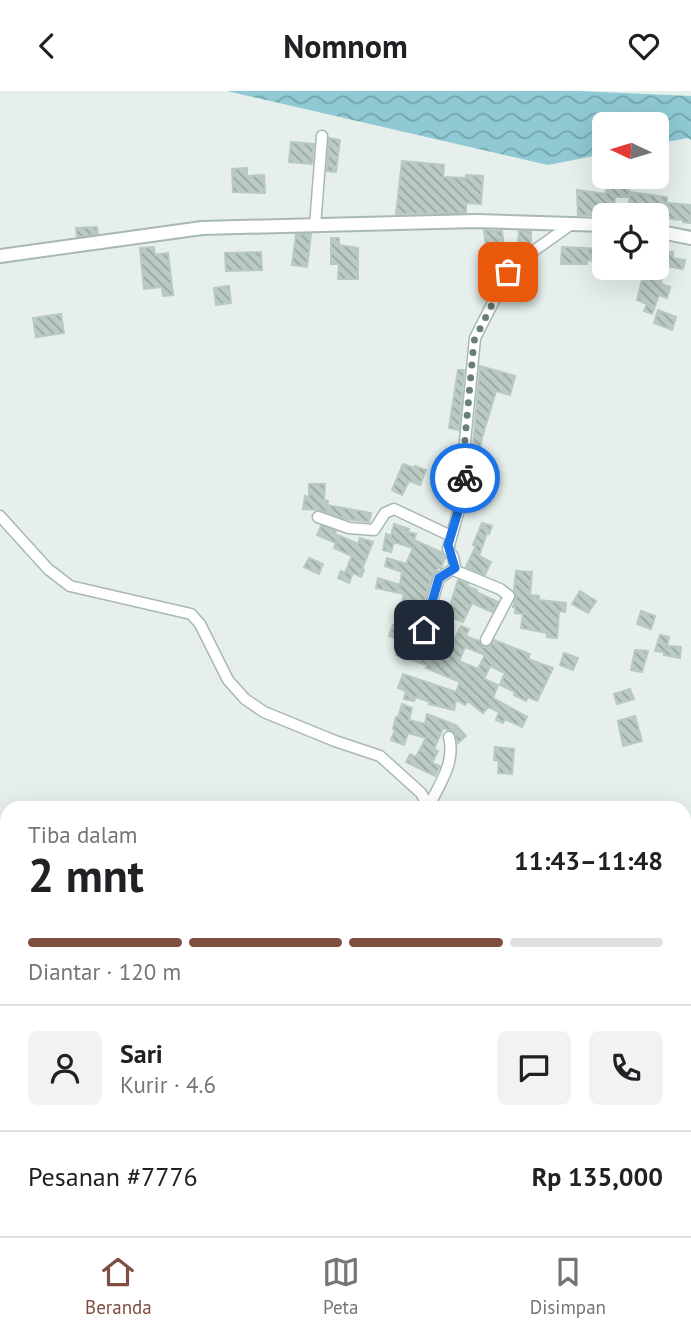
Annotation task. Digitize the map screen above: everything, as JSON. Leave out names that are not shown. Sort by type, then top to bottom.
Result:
[{"type":"street","points":[[315,226],[322,136]]},
{"type":"street","points":[[0,257],[202,228],[476,221],[592,224]]},
{"type":"street","points":[[486,641],[509,596],[500,589],[461,574],[455,568],[448,549],[466,484],[463,461],[475,338],[511,267],[573,223]]},
{"type":"street","points":[[669,234],[691,238]]},
{"type":"street","points":[[318,517],[349,528],[374,530],[385,513],[394,509],[451,535]]},
{"type":"street","points":[[0,516],[47,569],[70,586],[191,614],[200,624],[228,680],[245,699],[264,712],[380,756],[421,793],[425,801]]},
{"type":"street","points":[[424,630],[439,578],[455,568]]},
{"type":"street","points":[[432,801],[451,758],[449,737]]},
{"type":"water","points":[[227,91],[579,91],[691,96],[691,140],[688,138],[669,142],[669,112],[592,112],[592,156],[548,165]]},
{"type":"building","points":[[329,138],[340,140],[336,172],[327,171]]},
{"type":"building","points":[[291,142],[314,144],[312,164],[289,162]]},
{"type":"building","points":[[402,161],[444,165],[443,177],[483,176],[481,204],[466,203],[466,213],[396,214]]},
{"type":"building","points":[[247,168],[247,176],[264,175],[265,193],[233,192],[232,169]]},
{"type":"building","points":[[606,189],[629,189],[628,197],[615,197],[614,203],[592,203],[592,215],[578,215],[577,190],[606,194]]},
{"type":"building","points":[[630,192],[667,197],[667,203],[629,203]]},
{"type":"building","points":[[669,203],[691,205],[691,223],[669,219]]},
{"type":"building","points":[[97,227],[98,234],[77,237],[76,228]]},
{"type":"building","points":[[484,230],[502,231],[505,254],[487,256]]},
{"type":"building","points":[[519,231],[531,231],[531,243],[528,246],[518,246]]},
{"type":"building","points":[[296,234],[311,234],[307,267],[292,265]]},
{"type":"building","points":[[331,238],[339,238],[339,245],[358,248],[358,279],[338,279],[339,264],[331,264]]},
{"type":"building","points":[[154,247],[155,255],[168,253],[173,295],[163,296],[162,287],[144,289],[140,248]]},
{"type":"building","points":[[562,247],[592,248],[592,261],[587,260],[587,264],[561,264]]},
{"type":"building","points":[[261,252],[262,270],[226,271],[225,253]]},
{"type":"building","points":[[669,252],[673,252],[673,258],[685,260],[683,269],[669,266]]},
{"type":"building","points":[[642,280],[662,280],[661,284],[670,287],[667,298],[659,295],[652,314],[644,311],[647,304],[637,300]]},
{"type":"building","points":[[229,286],[231,303],[216,305],[214,288]]},
{"type":"building","points":[[658,310],[676,317],[672,330],[654,323]]},
{"type":"building","points":[[61,314],[64,333],[36,337],[33,318]]},
{"type":"building","points":[[480,366],[515,376],[510,395],[496,391],[482,438],[480,451],[484,465],[471,468]]},
{"type":"building","points":[[458,370],[464,370],[459,430],[449,428]]},
{"type":"building","points":[[403,464],[426,470],[420,485],[409,481],[402,495],[392,490]]},
{"type":"building","points":[[309,484],[325,484],[324,500],[328,501],[327,505],[371,513],[369,522],[346,519],[320,510],[303,509],[305,496],[309,497]]},
{"type":"building","points":[[482,523],[492,526],[479,556],[491,562],[485,575],[466,567],[476,546],[473,545]]},
{"type":"building","points":[[394,524],[409,529],[408,532],[416,534],[414,540],[441,552],[445,558],[441,568],[432,576],[417,628],[419,636],[430,635],[437,611],[447,613],[441,638],[454,640],[461,626],[469,629],[466,636],[479,641],[483,647],[489,647],[494,640],[530,654],[528,659],[553,668],[537,701],[528,697],[526,701],[500,685],[505,673],[490,666],[484,679],[498,685],[493,698],[527,717],[522,727],[505,719],[503,723],[496,720],[499,712],[488,707],[483,713],[468,701],[465,705],[456,700],[454,710],[429,704],[430,702],[416,697],[414,701],[404,699],[406,691],[398,688],[403,674],[456,692],[460,682],[426,668],[427,665],[396,655],[399,646],[419,655],[425,639],[409,635],[414,615],[400,610],[404,594],[376,588],[378,578],[400,585],[402,572],[385,566],[387,558],[406,564],[413,548],[394,542],[391,552],[383,550],[386,534],[391,536]],"holes":[[[465,647],[485,655],[478,669],[459,661]]]},
{"type":"building","points":[[321,526],[358,544],[360,538],[373,542],[361,577],[353,573],[349,583],[338,578],[341,571],[345,573],[352,556],[334,548],[336,543],[317,535]]},
{"type":"building","points":[[309,558],[323,564],[319,574],[304,567]]},
{"type":"building","points":[[516,571],[532,572],[530,595],[539,596],[539,600],[566,603],[565,612],[559,611],[557,638],[547,637],[547,633],[521,628],[523,614],[515,613],[513,607],[516,597]]},
{"type":"building","points":[[458,580],[498,602],[492,612],[472,603],[463,622],[447,615]]},
{"type":"building","points":[[580,591],[596,601],[588,613],[572,604]]},
{"type":"building","points":[[641,611],[655,616],[651,629],[637,624]]},
{"type":"building","points":[[393,625],[408,631],[404,642],[389,636]]},
{"type":"building","points":[[660,635],[669,637],[667,646],[681,647],[680,658],[655,651]]},
{"type":"building","points":[[635,650],[648,651],[642,672],[631,670]]},
{"type":"building","points":[[564,653],[578,658],[573,670],[560,665]]},
{"type":"building","points":[[630,689],[634,699],[617,704],[614,694]]},
{"type":"building","points":[[402,704],[412,708],[409,720],[425,724],[427,714],[456,725],[466,736],[458,743],[454,732],[443,728],[434,749],[438,751],[432,763],[440,766],[435,776],[406,762],[410,754],[416,757],[426,738],[408,733],[404,745],[391,740]]},
{"type":"building","points":[[635,716],[642,741],[623,746],[618,721]]},
{"type":"building","points":[[495,747],[514,749],[512,774],[498,773],[499,761],[494,760]]},
{"type":"way so far","points":[[465,478],[463,461],[474,341],[508,272]]},
{"type":"route","points":[[424,630],[439,578],[455,568],[448,545],[466,485],[465,478]]}]
